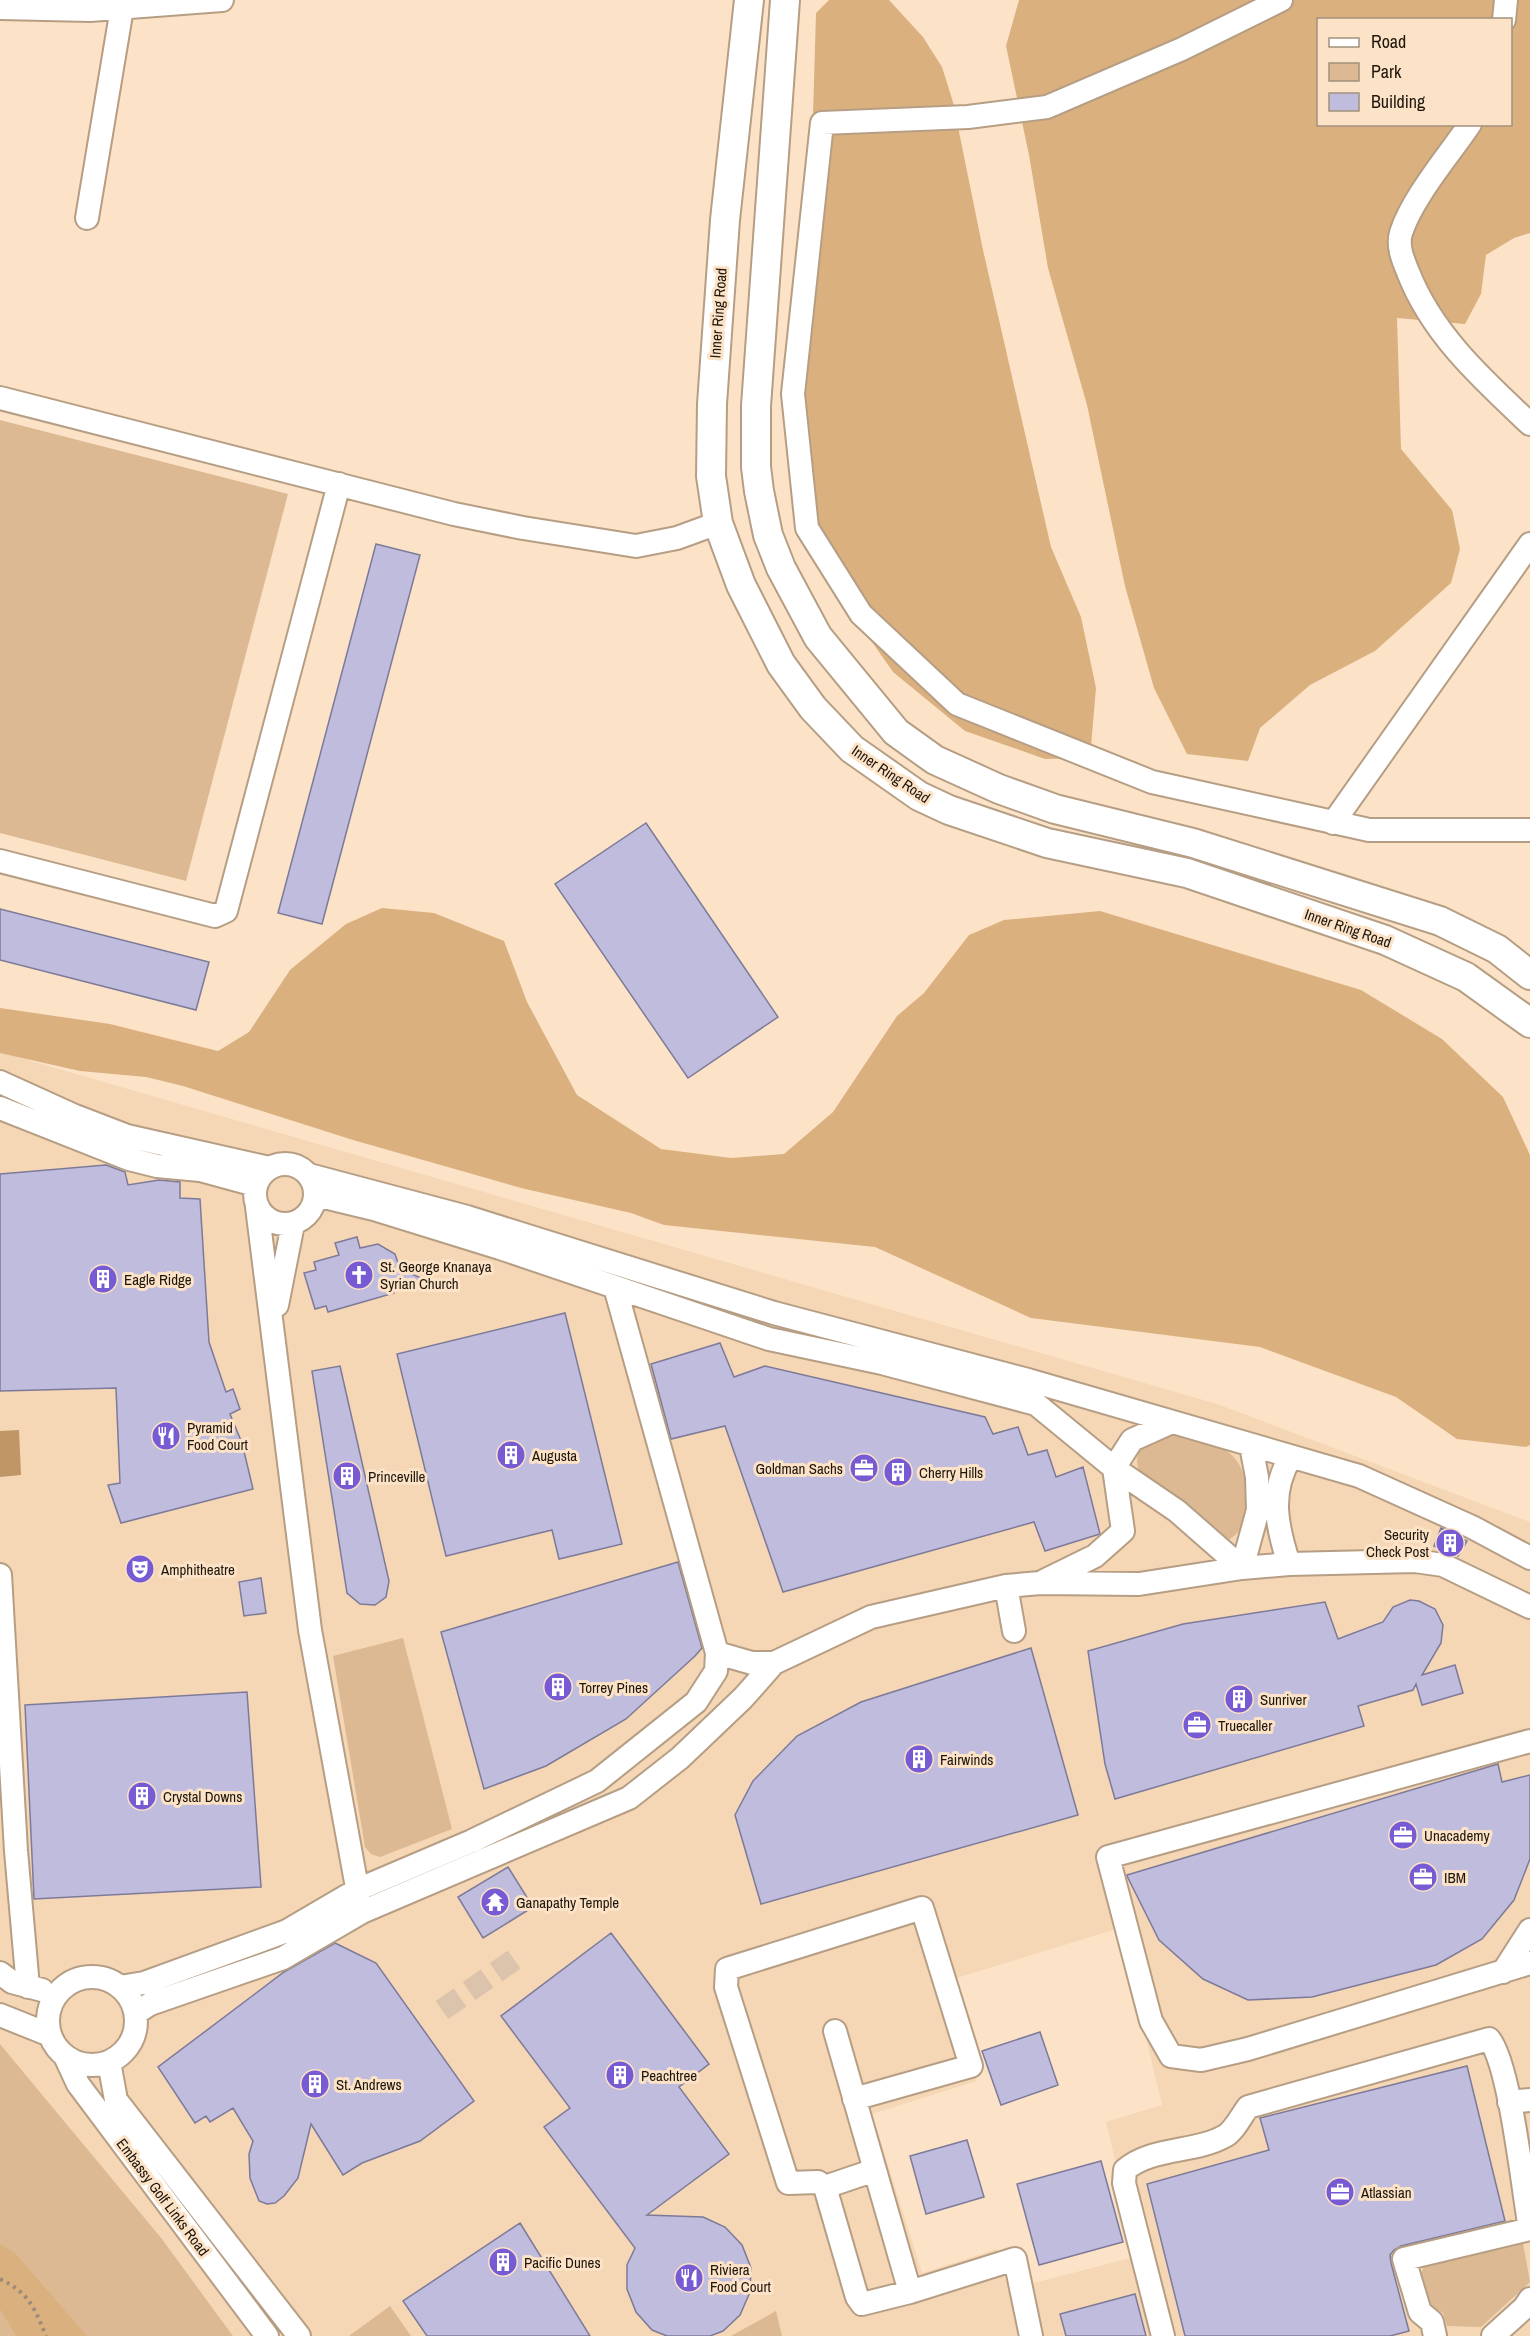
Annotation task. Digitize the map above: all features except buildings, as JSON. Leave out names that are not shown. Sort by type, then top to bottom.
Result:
[{"type":"main road","points":[[749,4],[784,6],[756,406],[756,467],[768,535],[781,568],[818,637],[856,686],[896,732],[935,760],[957,771],[1055,809],[1193,843],[1440,921],[1497,948],[1530,975]]},
{"type":"main road","name":"Inner Ring Road","points":[[749,4],[725,220],[712,404],[711,476],[718,523],[741,585],[781,664],[813,708],[852,749],[919,796],[949,810],[1047,843],[1187,873],[1385,940],[1466,977],[1530,1023]]},
{"type":"street","points":[[0,8],[90,10],[222,0]]},
{"type":"street","points":[[1281,0],[1182,49],[1047,107],[968,117],[822,123],[793,394],[807,528],[861,614],[957,704],[1152,782],[1333,823],[1368,830],[1530,830]]},
{"type":"street","points":[[1504,18],[1506,0]]},
{"type":"street","points":[[87,218],[122,8]]},
{"type":"street","points":[[1469,126],[1425,186],[1401,232],[1400,247],[1419,300],[1452,348],[1530,424]]},
{"type":"street","points":[[0,398],[523,528],[636,546],[678,538],[718,523]]},
{"type":"street","points":[[0,861],[214,916],[226,911],[339,484]]},
{"type":"street","points":[[1333,823],[1530,544]]},
{"type":"street","points":[[0,1082],[75,1116],[260,1187]]},
{"type":"street","points":[[0,1108],[129,1159],[157,1166],[200,1170],[260,1187]]},
{"type":"street","points":[[260,1187],[291,1164],[312,1185],[769,1339],[882,1362],[1036,1404],[1114,1468],[1177,1511],[1242,1568]]},
{"type":"street","points":[[260,1187],[272,1222],[293,1224],[309,1213],[312,1185]]},
{"type":"street","points":[[312,1185],[467,1217],[774,1313],[1172,1422],[1290,1458],[1359,1476],[1472,1527],[1530,1558]]},
{"type":"street","points":[[260,1187],[273,1324],[310,1630],[359,1901]]},
{"type":"street","points":[[273,1324],[293,1224]]},
{"type":"street","points":[[135,2013],[150,2004],[283,1958],[359,1901],[472,1841],[597,1781],[615,1770],[696,1702],[716,1671],[717,1653],[615,1287]]},
{"type":"street","points":[[1040,1583],[1095,1556],[1123,1531],[1114,1468],[1132,1440],[1172,1422]]},
{"type":"street","points":[[1242,1568],[1258,1510],[1257,1477],[1251,1446]]},
{"type":"street","points":[[1289,1564],[1278,1530],[1276,1499],[1281,1474],[1290,1458]]},
{"type":"street","points":[[120,1987],[144,1983],[287,1931],[359,1901],[629,1798],[688,1751],[743,1698],[774,1663],[872,1617],[1006,1586],[1040,1583],[1139,1584],[1242,1568],[1289,1564],[1415,1561],[1443,1565],[1530,1607]]},
{"type":"street","points":[[0,1575],[16,1851],[28,1987]]},
{"type":"street","points":[[1006,1586],[1014,1632]]},
{"type":"street","points":[[717,1653],[752,1663],[774,1663]]},
{"type":"street","points":[[1530,1742],[1108,1857],[1151,2021],[1171,2056],[1201,2060],[1248,2049],[1530,1963]]},
{"type":"street","points":[[855,2099],[971,2066],[922,1908],[727,1970],[726,1987],[788,2183],[818,2182],[825,2187],[856,2297],[862,2304],[910,2292],[1015,2259],[1031,2336]]},
{"type":"street","points":[[1503,1972],[1530,1930]]},
{"type":"street","points":[[0,1973],[12,1982],[39,1990],[67,1986]]},
{"type":"street","points":[[94,1977],[108,1980],[120,1987],[130,1998],[135,2013],[136,2027],[132,2042],[122,2054],[109,2062],[86,2065],[65,2056],[50,2035],[48,2021],[57,1995],[67,1986],[80,1979],[94,1977]]},
{"type":"street","points":[[0,2016],[50,2035]]},
{"type":"street","points":[[835,2031],[910,2292]]},
{"type":"street","points":[[1163,2336],[1124,2183],[1125,2170],[1135,2161],[1180,2151],[1227,2135],[1248,2107],[1489,2039],[1496,2048],[1519,2101],[1530,2229],[1404,2259],[1420,2312],[1432,2322],[1434,2336]]},
{"type":"street","name":"Embassy Golf Links Road","points":[[65,2056],[78,2084],[267,2336]]},
{"type":"street","name":"Embassy Golf Links Road","points":[[109,2062],[116,2100],[299,2336]]},
{"type":"street","points":[[825,2187],[875,2170]]},
{"type":"street","points":[[1493,2336],[1524,2308],[1530,2299]]},
{"type":"path","points":[[0,2279],[18,2288],[32,2304],[46,2336]]},
{"type":"shaded area","points":[[829,0],[889,0],[923,37],[942,67],[953,102],[983,250],[1051,547],[1081,617],[1096,688],[1090,758],[1045,759],[965,731],[893,672],[837,592],[792,460],[807,318],[816,13]]},
{"type":"shaded area","points":[[1019,0],[1530,0],[1530,233],[1514,238],[1486,255],[1481,294],[1465,324],[1397,318],[1401,449],[1452,510],[1460,549],[1451,583],[1375,651],[1310,685],[1260,728],[1248,761],[1187,754],[1154,688],[1125,586],[1087,405],[1048,268],[1029,155],[1006,46]]},
{"type":"shaded area","points":[[382,908],[434,913],[504,941],[527,1002],[577,1095],[661,1149],[731,1158],[784,1154],[833,1112],[897,1016],[924,993],[969,935],[1004,920],[1100,911],[1361,990],[1442,1039],[1503,1097],[1530,1155],[1530,1445],[1526,1447],[1457,1439],[1396,1397],[1260,1347],[1031,1318],[875,1247],[664,1225],[631,1213],[521,1188],[353,1140],[183,1086],[146,1077],[80,1071],[0,1053],[0,1008],[110,1024],[218,1051],[249,1032],[290,970],[346,924]]},
{"type":"shaded area","points":[[0,1052],[1217,1404],[1530,1522],[1530,2336],[1038,2336],[1026,2285],[1138,2256],[1106,2122],[1162,2105],[1120,1928],[950,1980],[977,2081],[872,2114],[922,2273],[997,2249],[1021,2336],[233,2336],[162,2239],[0,2044]]},
{"type":"shaded area","points":[[19,1430],[21,1475],[0,1477],[0,1431]]},
{"type":"shaded area","points":[[0,2244],[15,2253],[87,2336],[16,2336],[0,2309]]},
{"type":"green space","points":[[0,420],[288,494],[186,881],[0,833]]},
{"type":"green space","points":[[1175,1434],[1218,1446],[1236,1460],[1242,1470],[1246,1484],[1246,1513],[1241,1528],[1230,1539],[1224,1540],[1139,1471],[1137,1462],[1141,1448],[1159,1437]]},
{"type":"green space","points":[[403,1638],[452,1829],[380,1857],[371,1854],[365,1847],[333,1656]]},
{"type":"green space","points":[[0,2044],[162,2239],[233,2336],[0,2336]]},
{"type":"green space","points":[[1522,2238],[1530,2282],[1481,2327],[1447,2326],[1443,2313],[1426,2303],[1418,2278],[1428,2260]]},
{"type":"green space","points":[[390,2306],[411,2336],[349,2336]]},
{"type":"green space","points":[[776,2311],[782,2336],[731,2336]]},
{"type":"tunnel","points":[[442,2010],[515,1959]]},
{"type":"place","name":"St. George Knanaya Syrian Church","points":[[359,1275]]},
{"type":"place","name":"Eagle Ridge","points":[[103,1279]]},
{"type":"place","name":"Pyramid Food Court","points":[[166,1436]]},
{"type":"place","name":"Augusta","points":[[511,1455]]},
{"type":"place","name":"Goldman Sachs","points":[[864,1468]]},
{"type":"place","name":"Cherry Hills","points":[[898,1472]]},
{"type":"place","name":"Princeville","points":[[347,1476]]},
{"type":"place","name":"Security Check Post","points":[[1450,1543]]},
{"type":"place","name":"Amphitheatre","points":[[140,1569]]},
{"type":"place","name":"Torrey Pines","points":[[558,1687]]},
{"type":"place","name":"Sunriver","points":[[1239,1699]]},
{"type":"place","name":"Truecaller","points":[[1197,1725]]},
{"type":"place","name":"Fairwinds","points":[[919,1759]]},
{"type":"place","name":"Crystal Downs","points":[[142,1796]]},
{"type":"place","name":"Unacademy","points":[[1403,1835]]},
{"type":"place","name":"IBM","points":[[1423,1877]]},
{"type":"place","name":"Ganapathy Temple","points":[[495,1902]]},
{"type":"place","name":"Peachtree","points":[[620,2075]]},
{"type":"place","name":"St. Andrews","points":[[315,2084]]},
{"type":"place","name":"Atlassian","points":[[1340,2192]]},
{"type":"place","name":"Pacific Dunes","points":[[503,2262]]},
{"type":"place","name":"Riviera Food Court","points":[[689,2278]]}]
